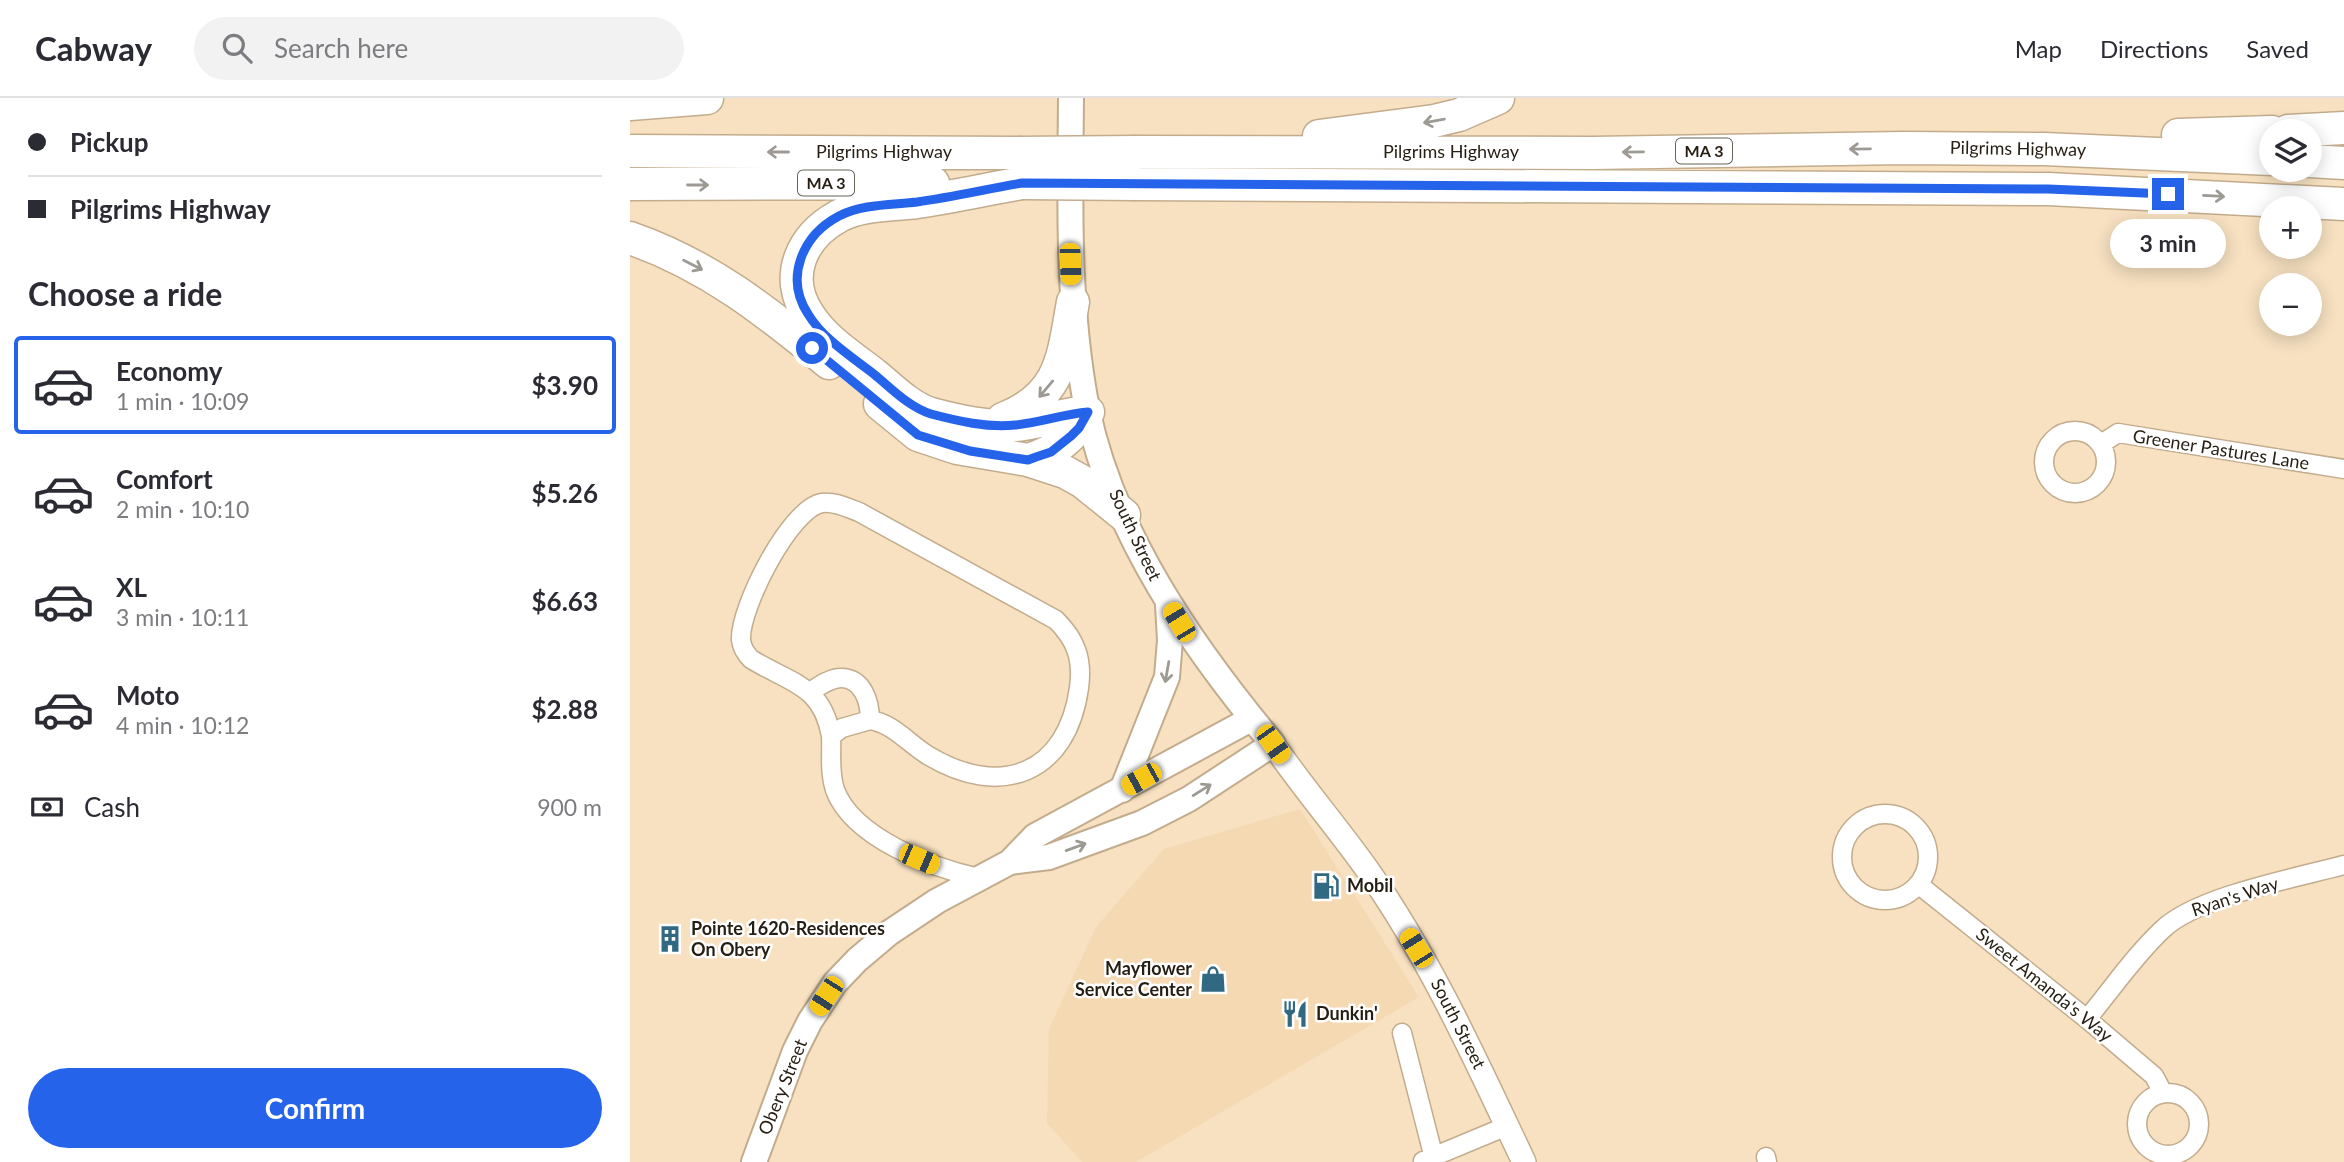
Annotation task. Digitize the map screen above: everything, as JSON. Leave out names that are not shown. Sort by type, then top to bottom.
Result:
[{"type":"highway","points":[[630,104],[707,98]]},
{"type":"highway","points":[[1210,152],[1434,121],[1459,115],[1498,98]]},
{"type":"highway","points":[[2322,129],[2344,128]]},
{"type":"highway","points":[[1903,148],[2029,140],[2259,132]]},
{"type":"highway","name":"Pilgrims Highway","points":[[630,184],[1020,168],[1137,152],[1593,153],[1903,148],[2056,149],[2259,158]]},
{"type":"highway","name":"Pilgrims Highway","points":[[630,151],[1020,168],[1137,184],[2048,189],[2344,204]]},
{"type":"highway","points":[[2322,162],[2344,163]]},
{"type":"highway","points":[[1020,168],[916,202],[872,206],[846,213],[826,224],[802,250],[799,261],[799,293],[807,313],[819,328],[914,406],[930,413],[964,423],[1017,425],[1088,412]]},
{"type":"highway","points":[[630,238],[684,260],[739,292],[918,435],[970,451],[1028,460],[1065,472],[1083,482],[1124,515]]},
{"type":"highway","points":[[981,424],[1017,412],[1047,390],[1060,365],[1073,302]]},
{"type":"highway","points":[[1028,460],[1051,452],[1066,440],[1079,428],[1088,412]]},
{"type":"main road","name":"South Street","points":[[1071,98],[1070,248],[1073,302],[1088,412],[1103,464],[1124,515],[1168,604],[1188,635],[1273,744]]},
{"type":"main road","points":[[1122,790],[1167,677],[1170,640],[1168,604]]},
{"type":"main road","name":"Obery Street","points":[[754,1162],[795,1051],[810,1021],[835,983],[865,953],[898,926],[937,901],[1010,862],[1035,836],[1251,719]]},
{"type":"main road","name":"Obery Street","points":[[1010,862],[1049,857],[1142,823],[1189,799],[1273,744]]},
{"type":"street","name":"Greener Pastures Lane","points":[[2101,444],[2118,433],[2344,469]]},
{"type":"street","points":[[831,736],[842,728],[870,720],[882,723],[930,757],[961,770],[986,777],[1000,777],[1024,773],[1035,768],[1051,754],[1070,723],[1080,685],[1076,648],[1072,637],[1056,620],[859,512],[834,503],[823,503],[799,516],[780,543],[750,601],[741,639],[744,651],[751,659],[810,692],[823,710],[831,736],[830,763],[840,801],[855,819],[876,835],[919,859],[953,872],[979,878]]},
{"type":"street","points":[[810,692],[841,678],[852,681],[867,697],[870,720]]},
{"type":"street","name":"South Street","points":[[1273,744],[1369,871],[1428,966],[1478,1062],[1524,1162]]},
{"type":"street","points":[[1882,814],[1909,821],[1920,831],[1928,858],[1925,872],[1918,884],[1908,894],[1880,900],[1866,896],[1854,888],[1846,877],[1842,849],[1847,835],[1856,824],[1882,814]]},
{"type":"street","name":"Ryan's Way","points":[[2087,1019],[2164,928],[2182,915],[2222,898],[2344,865]]},
{"type":"street","name":"Sweet Amanda's Way","points":[[1918,884],[2154,1076],[2163,1093]]},
{"type":"street","points":[[1402,1032],[1430,1160],[1507,1126]]},
{"type":"shaded area","points":[[1300,809],[1419,997],[1136,1162],[1082,1162],[1047,1123],[1049,1029],[1096,927],[1164,849]]},
{"type":"place","name":"Mobil","points":[[1326,886]]},
{"type":"place","name":"Pointe 1620-Residences On Obery","points":[[670,939]]},
{"type":"place","name":"Mayflower Service Center","points":[[1213,979]]},
{"type":"place","name":"Dunkin'","points":[[1295,1014]]},
{"type":"route","points":[[812,348],[918,435],[970,451],[1028,460],[1051,452],[1079,428],[1088,412],[1005,426],[964,423],[922,411],[819,328],[807,313],[797,284],[802,250],[826,224],[839,216],[872,206],[950,197],[1022,183],[2048,189],[2168,194]]}]
